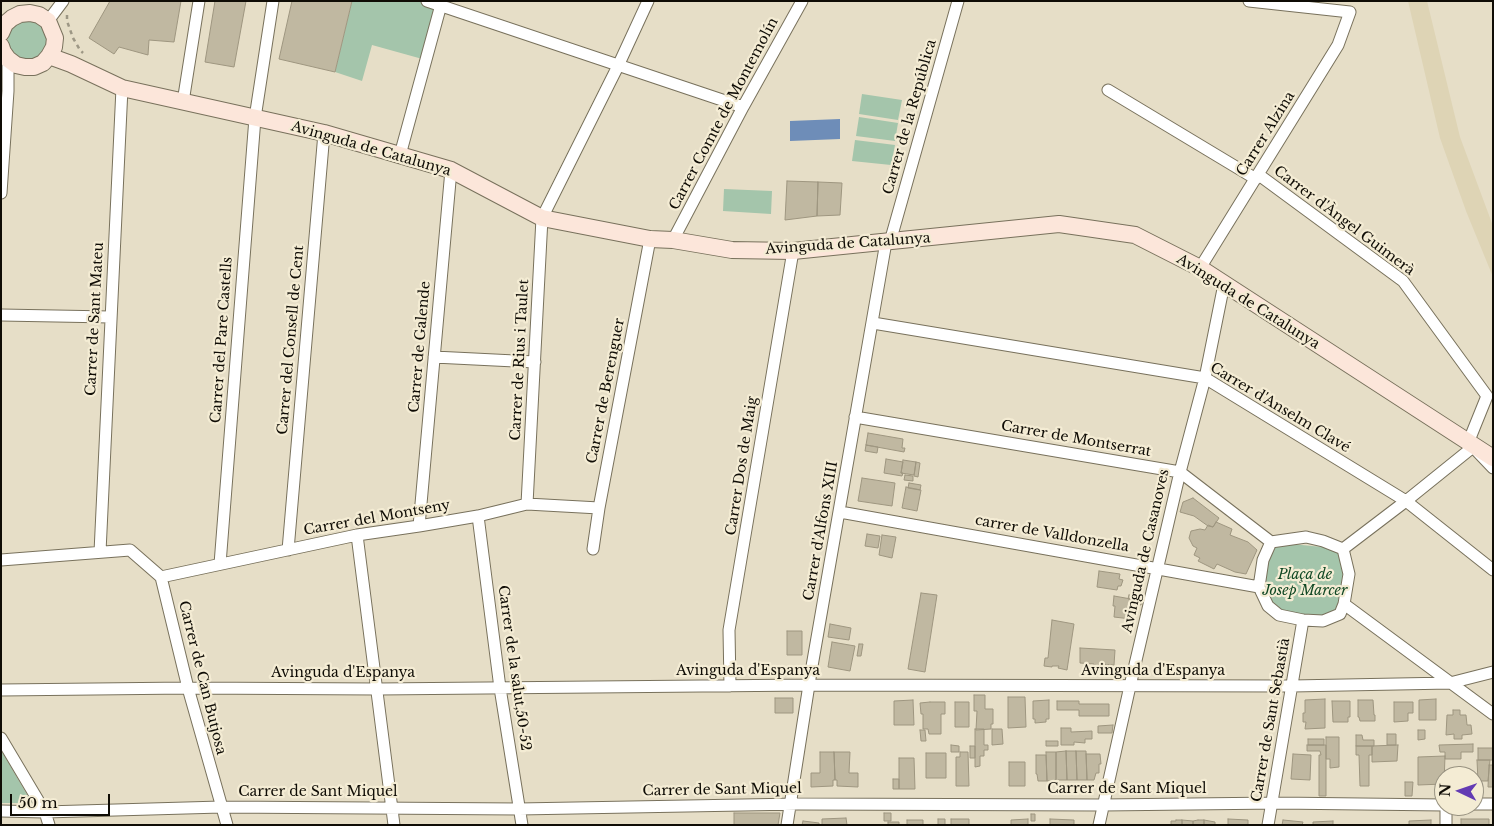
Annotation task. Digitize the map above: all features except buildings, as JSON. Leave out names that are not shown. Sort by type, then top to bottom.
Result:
[{"type":"street","points":[[48,21],[64,1]]},
{"type":"street","points":[[183,102],[198,1]]},
{"type":"street","name":"Carrer del Pare Castells","points":[[220,564],[255,118],[273,1]]},
{"type":"street","points":[[427,1],[441,3],[618,66],[743,107]]},
{"type":"street","points":[[542,218],[618,66],[648,1]]},
{"type":"street","name":"Carrer Comte de Montemolín","points":[[673,240],[743,107],[802,1]]},
{"type":"street","name":"Carrer de la República","points":[[888,242],[958,1]]},
{"type":"street","name":"Carrer Alzina","points":[[1200,268],[1338,46],[1350,12],[1249,1]]},
{"type":"street","points":[[400,155],[441,3]]},
{"type":"street","points":[[1,33],[5,24],[12,18],[20,14],[30,13],[39,15],[48,21],[55,38],[50,56],[43,63],[34,67],[16,65],[3,53]]},
{"type":"street","points":[[1,193],[8,91],[3,53]]},
{"type":"street","name":"Avinguda de Catalunya","points":[[50,56],[122,88],[324,133],[451,170],[542,218],[650,239],[673,240],[732,250],[793,251],[1059,224],[1135,235],[1200,268],[1493,458]]},
{"type":"street","name":"Carrer de Sant Mateu","points":[[100,552],[122,88]]},
{"type":"street","points":[[1108,90],[1257,177]]},
{"type":"street","name":"Carrer del Consell de Cent","points":[[288,550],[324,133]]},
{"type":"street","name":"Carrer de Galende","points":[[419,526],[451,170]]},
{"type":"street","name":"Carrer d'Àngel Guimerà","points":[[1257,177],[1403,281],[1487,396],[1471,445]]},
{"type":"street","name":"Carrer de Rius i Taulet","points":[[527,504],[542,218]]},
{"type":"street","name":"Carrer de Berenguer","points":[[593,549],[599,508],[650,239]]},
{"type":"street","name":"Carrer d'Alfons XIII","points":[[787,825],[855,417],[888,242]]},
{"type":"street","name":"Carrer Dos de Maig","points":[[730,686],[729,630],[793,251]]},
{"type":"street","name":"Avinguda de Casanoves","points":[[1099,825],[1180,472],[1205,378],[1224,284]]},
{"type":"street","points":[[1,315],[110,317]]},
{"type":"street","name":"Carrer d'Anselm Clavé","points":[[873,322],[1205,378],[1406,501],[1493,570]]},
{"type":"street","points":[[434,357],[535,362]]},
{"type":"street","name":"Carrer de Montserrat","points":[[855,417],[1180,472],[1270,542]]},
{"type":"street","points":[[1343,549],[1406,501],[1471,445],[1493,468]]},
{"type":"street","name":"Carrer del Montseny","points":[[161,577],[357,535],[478,516],[527,504],[599,508]]},
{"type":"street","name":"carrer de Valldonzella","points":[[840,512],[1259,587]]},
{"type":"street","name":"Carrer de la salut,50-52","points":[[478,516],[500,688],[522,825]]},
{"type":"street","points":[[357,535],[394,825]]},
{"type":"street","points":[[1306,537],[1343,549],[1349,574],[1344,604],[1340,614],[1323,621],[1303,620],[1279,615],[1268,606],[1259,587],[1263,560],[1270,542],[1306,537]]},
{"type":"street","points":[[1,560],[130,550],[161,577]]},
{"type":"street","name":"Carrer de Can Butjosa","points":[[161,577],[188,688],[227,825]]},
{"type":"street","points":[[1344,604],[1493,714]]},
{"type":"street","name":"Carrer de Sant Sebastià","points":[[1268,825],[1303,620]]},
{"type":"street","name":"Avinguda d'Espanya","points":[[1,690],[810,685],[1292,686],[1450,683],[1493,672]]},
{"type":"street","points":[[1,738],[45,812],[49,825]]},
{"type":"street","name":"Carrer de Sant Miquel","points":[[1,811],[45,812],[221,807],[519,808],[791,804],[1103,805],[1272,803],[1434,805]]},
{"type":"path","points":[[68,13],[67,21],[73,38],[84,54]]},
{"type":"shaded area","points":[[1408,1],[1427,1],[1460,137],[1493,226],[1493,277],[1466,211],[1440,138]]},
{"type":"green space","points":[[352,1],[427,1],[441,6],[426,60],[372,45],[362,81],[335,72]]},
{"type":"green space","points":[[24,20],[32,20],[39,23],[45,29],[48,40],[45,51],[39,57],[32,60],[24,60],[17,57],[11,51],[8,44],[8,36],[11,29],[17,23]]},
{"type":"green space","points":[[862,94],[902,100],[898,120],[859,114]]},
{"type":"green space","points":[[859,117],[898,123],[895,141],[856,136]]},
{"type":"green space","points":[[855,140],[895,145],[891,165],[852,161]]},
{"type":"green space","points":[[724,189],[772,191],[771,214],[723,211]]},
{"type":"green space","name":"Plaça de Josep Marcer","points":[[1271,542],[1343,549],[1344,604],[1323,621],[1279,615],[1259,587]]},
{"type":"green space","points":[[1,750],[32,803],[1,803]]},
{"type":"water","points":[[840,119],[840,139],[790,141],[790,121]]}]
